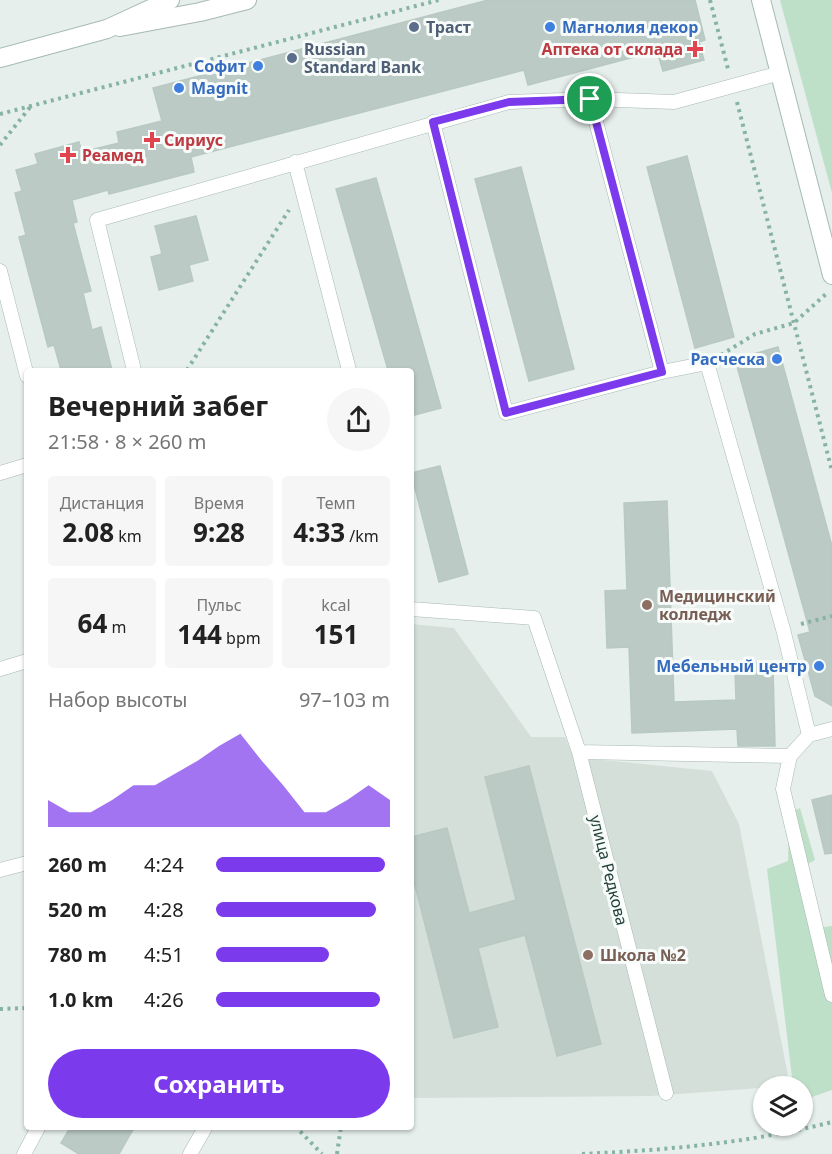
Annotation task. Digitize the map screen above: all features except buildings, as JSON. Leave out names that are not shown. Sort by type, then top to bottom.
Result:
[{"type":"main road","points":[[106,29],[170,0]]},
{"type":"main road","points":[[0,58],[106,29],[200,12],[247,0]]},
{"type":"main road","points":[[761,0],[832,275]]},
{"type":"lane","points":[[134,368],[97,220],[509,102],[590,99],[674,102],[780,73]]},
{"type":"lane","points":[[590,99],[662,372]]},
{"type":"lane","points":[[433,122],[506,413],[662,372],[707,363],[783,629],[808,735]]},
{"type":"lane","points":[[295,162],[348,368]]},
{"type":"lane","points":[[0,271],[25,368]]},
{"type":"lane","points":[[0,473],[24,466]]},
{"type":"lane","name":"улица Редкова","points":[[414,609],[534,618],[579,752],[666,1093]]},
{"type":"lane","points":[[0,669],[24,662]]},
{"type":"lane","points":[[832,729],[808,735],[790,756],[783,789],[832,995]]},
{"type":"lane","points":[[579,752],[790,756]]},
{"type":"lane","points":[[0,870],[24,864]]},
{"type":"lane","points":[[24,1154],[37,1130]]},
{"type":"lane","points":[[190,1154],[204,1130]]},
{"type":"path","points":[[0,114],[439,0]]},
{"type":"path","points":[[710,0],[832,471]]},
{"type":"path","points":[[0,145],[32,105]]},
{"type":"path","points":[[188,368],[302,189]]},
{"type":"path","points":[[707,363],[755,334],[794,322],[832,289]]},
{"type":"path","points":[[783,629],[832,616]]},
{"type":"path","points":[[0,1010],[24,1008]]},
{"type":"path","points":[[582,1154],[670,1149],[777,1136],[832,1122]]},
{"type":"path","points":[[299,1130],[322,1154]]},
{"type":"path","points":[[337,1154],[340,1130]]},
{"type":"shaded area","name":"Школа №2","points":[[414,624],[454,628],[531,737],[565,737],[573,757],[712,771],[739,824],[788,1076],[753,1076],[753,1089],[651,1096],[414,1098]]},
{"type":"green space","points":[[780,0],[832,0],[832,193]]},
{"type":"green space","points":[[800,808],[815,860],[802,867],[817,928],[832,926],[832,1090],[813,1097],[813,1076],[792,1076],[767,869],[788,861],[789,813]]},
{"type":"place","name":"Траст","points":[[414,27]]},
{"type":"place","name":"Магнолия декор","points":[[550,27]]},
{"type":"place","name":"Аптека от склада","points":[[695,49]]},
{"type":"place","name":"Russian Standard Bank","points":[[292,58]]},
{"type":"place","name":"Софит","points":[[258,66]]},
{"type":"place","name":"Magnit","points":[[179,88]]},
{"type":"place","name":"Сириус","points":[[152,140]]},
{"type":"place","name":"Реамед","points":[[68,155]]},
{"type":"place","name":"Расческа","points":[[777,359]]},
{"type":"place","name":"Медицинский колледж","points":[[647,605]]},
{"type":"place","name":"Мебельный центр","points":[[819,666]]},
{"type":"place","name":"Школа №2","points":[[588,955]]},
{"type":"route","points":[[590,99],[662,372],[506,413],[433,122],[509,102],[590,99]]}]
